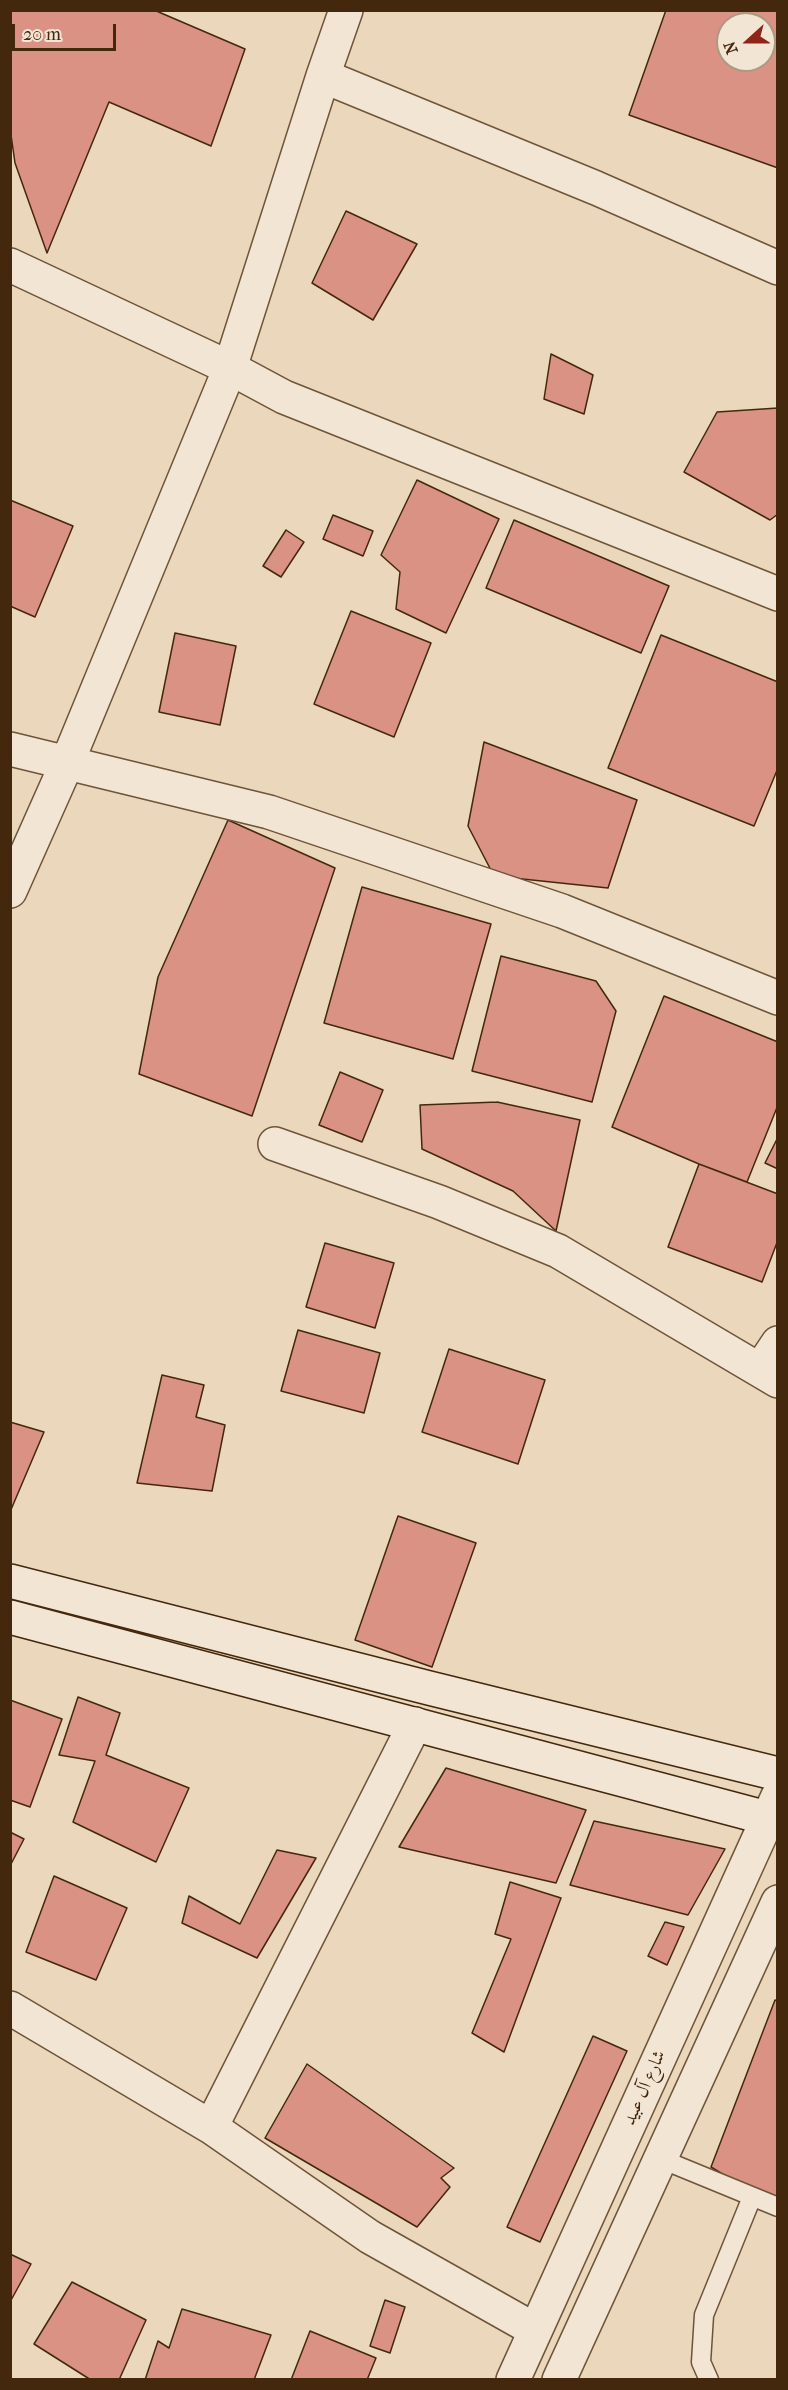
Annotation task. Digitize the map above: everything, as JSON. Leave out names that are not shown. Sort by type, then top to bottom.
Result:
[{"type":"street","points":[[10,891],[67,763],[230,368],[346,10]]},
{"type":"street","points":[[323,76],[596,188],[777,268]]},
{"type":"street","points":[[10,265],[230,368],[284,397],[777,594]]},
{"type":"street","points":[[10,749],[269,812],[562,910],[777,998]]},
{"type":"street","points":[[275,1144],[439,1202],[558,1251],[769,1375],[777,1343]]},
{"type":"street","points":[[10,1581],[777,1774]]},
{"type":"street","points":[[10,1617],[415,1724],[774,1812]]},
{"type":"street","points":[[211,2127],[415,1724]]},
{"type":"street","name":"شارع آل عبيد","points":[[513,2379],[774,1812]]},
{"type":"street","points":[[559,2379],[777,1902]]},
{"type":"street","points":[[10,2008],[211,2127],[370,2237],[535,2330]]},
{"type":"lane","points":[[661,2159],[777,2207]]},
{"type":"lane","points":[[709,2379],[701,2362],[704,2315],[752,2197]]},
{"type":"building","points":[[10,10],[154,10],[245,49],[211,146],[109,102],[47,253],[15,163],[10,128]]},
{"type":"building","points":[[666,10],[778,10],[778,168],[629,115]]},
{"type":"building","points":[[346,211],[417,244],[373,320],[312,283]]},
{"type":"building","points":[[551,354],[593,375],[584,414],[544,399]]},
{"type":"building","points":[[778,408],[778,514],[770,520],[684,472],[717,412]]},
{"type":"building","points":[[417,480],[499,519],[446,633],[396,609],[400,572],[381,555]]},
{"type":"building","points":[[10,500],[73,526],[35,617],[10,606]]},
{"type":"building","points":[[333,515],[373,531],[363,556],[323,539]]},
{"type":"building","points":[[514,520],[669,586],[641,653],[486,588]]},
{"type":"building","points":[[286,530],[304,542],[281,577],[263,566]]},
{"type":"building","points":[[351,611],[431,643],[394,737],[314,704]]},
{"type":"building","points":[[175,633],[236,646],[220,725],[159,712]]},
{"type":"building","points":[[661,635],[778,682],[778,768],[754,826],[608,768]]},
{"type":"building","points":[[484,742],[637,800],[608,888],[494,876],[468,826]]},
{"type":"building","points":[[228,820],[335,868],[252,1116],[139,1074],[158,977]]},
{"type":"building","points":[[362,887],[491,924],[453,1059],[324,1023]]},
{"type":"building","points":[[501,956],[596,981],[616,1011],[592,1102],[472,1071]]},
{"type":"building","points":[[664,996],[778,1042],[778,1105],[747,1182],[612,1127]]},
{"type":"building","points":[[340,1072],[383,1090],[362,1142],[319,1125]]},
{"type":"building","points":[[497,1102],[580,1120],[556,1231],[513,1191],[422,1149],[420,1105]]},
{"type":"building","points":[[778,1137],[778,1169],[765,1163]]},
{"type":"building","points":[[699,1164],[778,1194],[778,1240],[762,1282],[668,1247]]},
{"type":"building","points":[[325,1243],[394,1263],[375,1328],[306,1307]]},
{"type":"building","points":[[298,1330],[380,1353],[364,1413],[281,1391]]},
{"type":"building","points":[[449,1349],[545,1380],[518,1464],[422,1432]]},
{"type":"building","points":[[162,1375],[204,1385],[196,1417],[225,1425],[212,1491],[137,1483]]},
{"type":"building","points":[[10,1422],[44,1432],[10,1512]]},
{"type":"building","points":[[398,1516],[476,1543],[432,1667],[355,1640]]},
{"type":"building","points":[[78,1697],[120,1713],[106,1755],[189,1788],[156,1862],[73,1822],[95,1761],[59,1755]]},
{"type":"building","points":[[10,1700],[62,1719],[30,1807],[10,1800]]},
{"type":"building","points":[[446,1768],[586,1810],[556,1883],[399,1847]]},
{"type":"building","points":[[594,1821],[725,1849],[688,1915],[570,1885]]},
{"type":"building","points":[[10,1832],[24,1839],[10,1866]]},
{"type":"building","points":[[277,1850],[316,1858],[257,1958],[182,1923],[189,1896],[240,1924]]},
{"type":"building","points":[[54,1876],[127,1908],[96,1980],[26,1952]]},
{"type":"building","points":[[510,1882],[561,1898],[504,2052],[472,2033],[511,1939],[495,1934]]},
{"type":"building","points":[[665,1922],[684,1927],[667,1965],[648,1956]]},
{"type":"building","points":[[775,2000],[778,2001],[778,2195],[773,2205],[711,2167]]},
{"type":"building","points":[[593,2036],[627,2051],[540,2242],[507,2227]]},
{"type":"building","points":[[307,2064],[454,2168],[441,2178],[450,2187],[417,2227],[265,2138]]},
{"type":"building","points":[[10,2254],[31,2264],[10,2302]]},
{"type":"building","points":[[72,2282],[146,2320],[119,2380],[91,2380],[34,2344]]},
{"type":"building","points":[[385,2300],[405,2307],[390,2353],[370,2346]]},
{"type":"building","points":[[182,2309],[271,2335],[254,2380],[145,2380],[158,2341],[169,2348]]},
{"type":"building","points":[[310,2331],[376,2358],[367,2380],[291,2380]]}]
